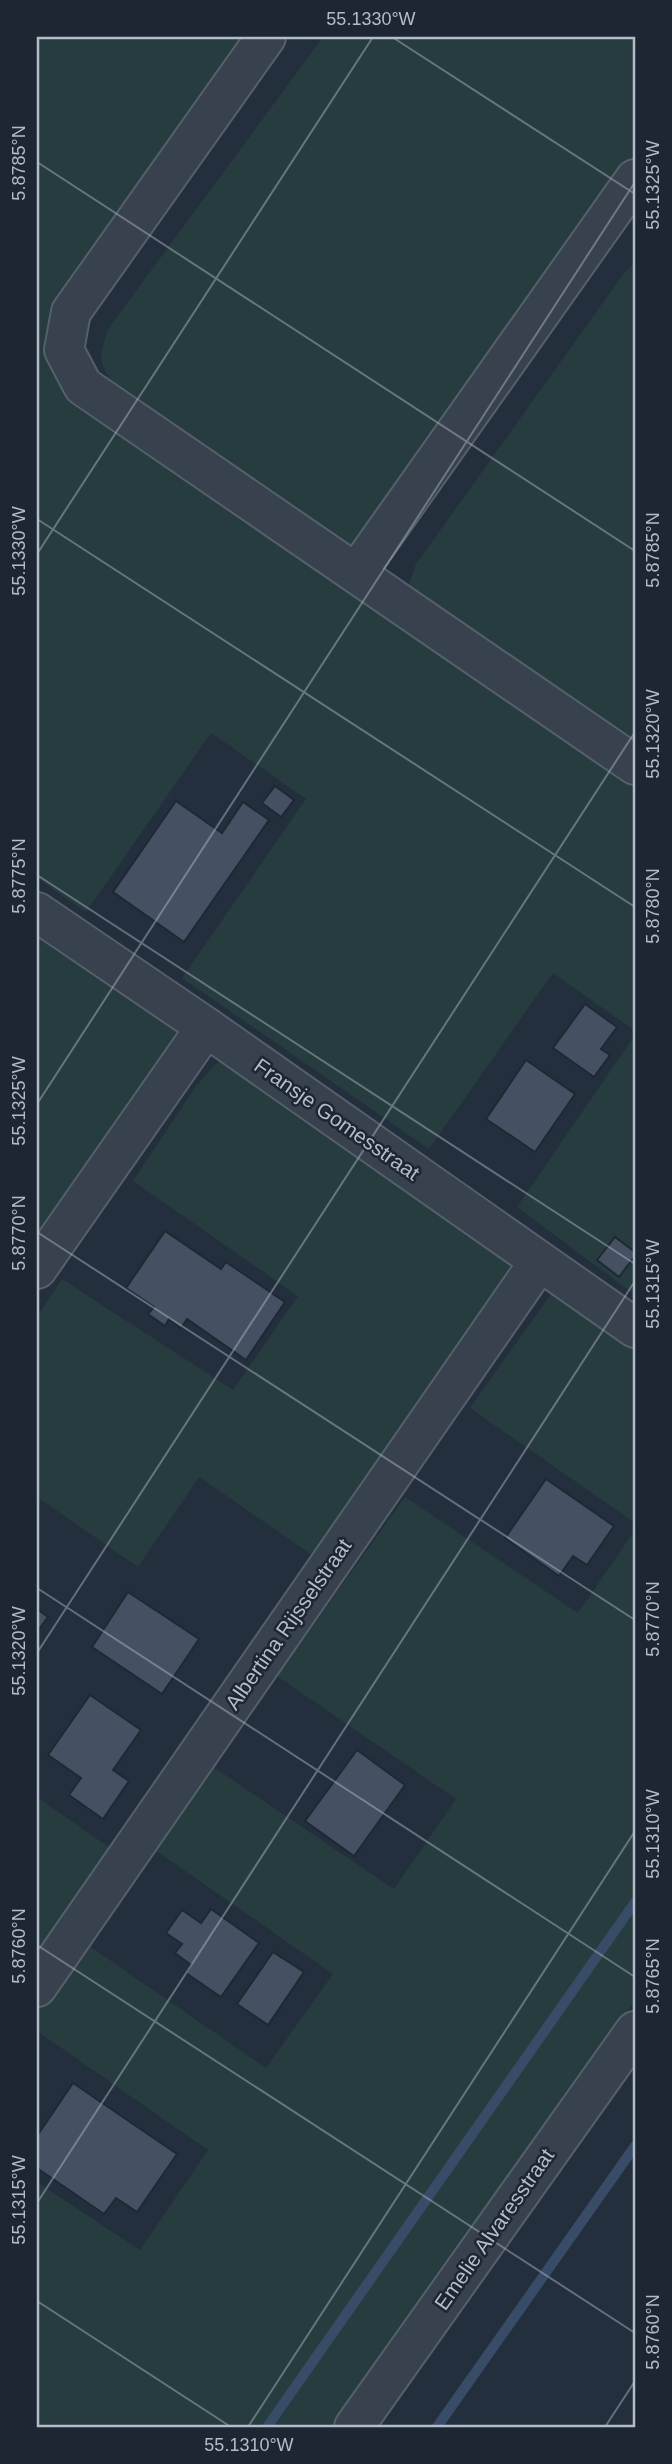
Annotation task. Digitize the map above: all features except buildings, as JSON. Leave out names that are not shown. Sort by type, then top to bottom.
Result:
[{"type":"street","points":[[266,37],[71,312],[64,350],[83,386],[635,765]]},
{"type":"street","points":[[357,572],[622,227],[635,179]]},
{"type":"street","name":"Fransje Gomesstraat","points":[[37,912],[206,1027],[635,1328]]},
{"type":"street","points":[[37,1269],[206,1027]]},
{"type":"street","name":"Albertina Rijsselstraat","points":[[37,1987],[539,1262]]},
{"type":"street","name":"Emelie Alvaresstraat","points":[[354,2427],[635,2031]]},
{"type":"green space","points":[[37,37],[289,37],[83,324],[75,357],[635,782],[635,1031],[553,973],[429,1149],[182,978],[306,799],[211,733],[86,912],[37,878]]},
{"type":"green space","points":[[323,37],[635,37],[635,212],[401,546],[382,558],[362,557],[118,387],[106,373],[102,360],[108,329]]},
{"type":"green space","points":[[635,263],[635,750],[419,599],[409,584],[416,564],[624,273]]},
{"type":"green space","points":[[37,933],[195,1033],[37,1276]]},
{"type":"green space","points":[[635,1035],[635,1295],[517,1207]]},
{"type":"green space","points":[[241,1061],[542,1260],[328,1566],[199,1477],[138,1567],[37,1497],[37,1317],[62,1279],[233,1390],[298,1296],[133,1181],[196,1086],[216,1063]]},
{"type":"green space","points":[[565,1274],[635,1326],[635,1523],[470,1408]]},
{"type":"green space","points":[[405,1497],[578,1613],[635,1530],[635,2000],[334,2427],[37,2427],[37,2182],[140,2250],[208,2150],[37,2031],[37,2012],[85,1943],[266,2068],[333,1974],[155,1850],[212,1766],[394,1889],[456,1799],[277,1676]]},
{"type":"green space","points":[[37,1797],[120,1855],[37,1975]]},
{"type":"waterway","points":[[267,2427],[635,1902]]},
{"type":"waterway","points":[[437,2427],[635,2146]]}]
